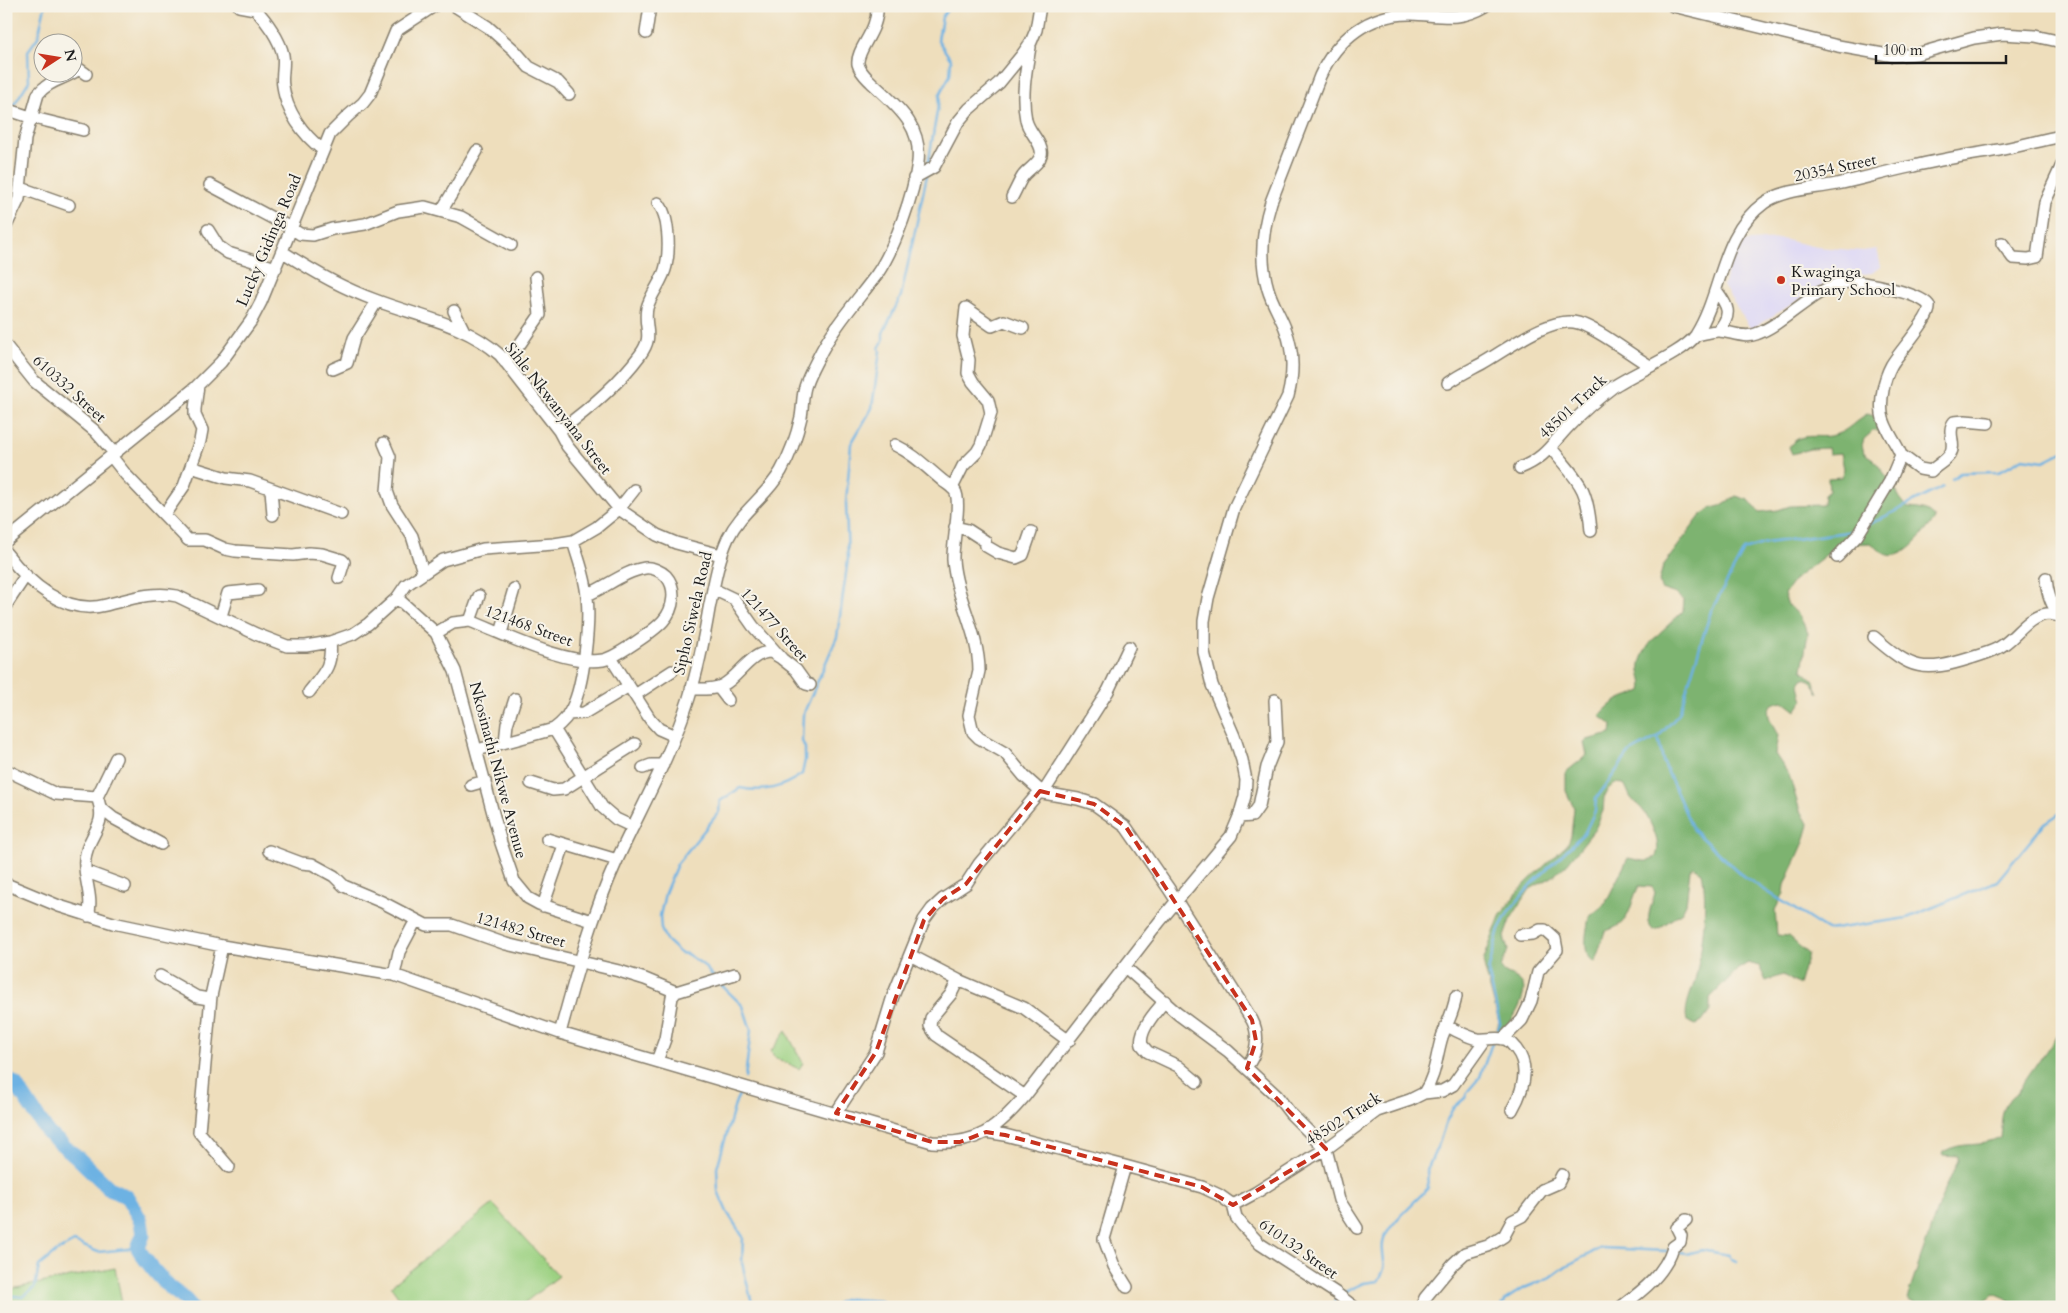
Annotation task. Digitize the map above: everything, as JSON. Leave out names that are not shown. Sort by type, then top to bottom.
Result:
[{"type":"street","points":[[239,6],[258,9],[281,48],[283,55],[284,92],[298,124],[310,140],[323,150]]},
{"type":"street","name":"Lucky Gidinga Road","points":[[6,541],[178,403],[221,362],[251,321],[283,252],[330,134],[370,94],[396,31],[434,6]]},
{"type":"street","points":[[455,6],[488,27],[514,50],[528,67],[558,82],[569,94]]},
{"type":"street","points":[[646,33],[650,6]]},
{"type":"street","name":"Sipho Siwela Road","points":[[560,1033],[592,920],[617,860],[663,765],[691,689],[721,555],[729,536],[742,516],[780,473],[800,419],[805,385],[830,335],[879,271],[891,250],[917,176],[918,153],[914,128],[898,108],[862,74],[858,65],[861,50],[870,37],[876,22],[877,6]]},
{"type":"street","points":[[1012,197],[1024,176],[1039,160],[1041,152],[1040,146],[1028,128],[1024,104],[1024,77],[1040,6]]},
{"type":"street","points":[[6,884],[88,916],[113,923],[222,946],[394,975],[560,1033],[932,1142],[960,1142],[986,1132],[1007,1117],[1025,1096],[1177,901],[1231,836],[1239,817],[1245,796],[1246,780],[1244,766],[1234,736],[1212,685],[1204,652],[1204,621],[1208,598],[1234,508],[1288,396],[1291,382],[1293,369],[1289,341],[1268,289],[1264,271],[1262,244],[1265,222],[1320,76],[1329,58],[1345,39],[1367,24],[1389,16],[1412,14],[1447,18],[1471,13],[1486,6]]},
{"type":"street","points":[[1673,6],[1838,46],[1894,56],[1917,54],[1974,38],[2002,34],[2035,36],[2062,42]]},
{"type":"street","points":[[917,176],[934,167],[958,122],[969,109],[999,83],[1031,42]]},
{"type":"street","points":[[6,226],[18,200],[21,188],[25,139],[38,94],[57,78],[68,76],[79,69],[86,74]]},
{"type":"street","points":[[6,109],[83,130]]},
{"type":"street","name":"20354 Street","points":[[1696,335],[1712,304],[1726,256],[1735,235],[1753,213],[1771,199],[1784,194],[1838,184],[1934,161],[2062,136]]},
{"type":"street","points":[[442,210],[477,151]]},
{"type":"street","points":[[2002,243],[2012,258],[2028,259],[2037,257],[2045,202],[2062,165]]},
{"type":"street","points":[[210,185],[300,234],[313,235],[332,229],[365,224],[409,209],[425,206],[461,217],[511,246]]},
{"type":"street","points":[[21,188],[69,205]]},
{"type":"street","points":[[559,431],[578,418],[606,392],[640,356],[646,345],[649,337],[646,314],[666,266],[667,257],[666,215],[658,202]]},
{"type":"street","points":[[208,230],[218,246],[228,253],[276,268]]},
{"type":"street","name":"Sihle Nkwanyana Street","points":[[283,252],[345,289],[463,329],[491,346],[559,431],[567,446],[619,509],[676,543],[721,555]]},
{"type":"street","points":[[505,362],[540,315],[536,277]]},
{"type":"street","points":[[1696,335],[1718,331],[1744,336],[1755,334],[1782,319],[1825,290],[1848,282],[1871,284],[1891,290],[1912,293],[1924,300],[1929,308],[1924,321],[1891,366],[1884,388],[1882,414],[1901,455],[1920,469],[1932,471],[1950,454],[1953,444],[1950,431],[1954,422],[1988,423]]},
{"type":"street","points":[[1716,290],[1726,303],[1728,312],[1727,320],[1718,331]]},
{"type":"street","points":[[333,369],[347,363],[354,338],[376,301]]},
{"type":"street","points":[[952,488],[963,466],[978,452],[991,413],[988,400],[968,373],[969,360],[963,336],[966,308],[992,326],[1004,321],[1023,328]]},
{"type":"street","points":[[454,311],[463,329]]},
{"type":"street","points":[[1448,382],[1481,364],[1518,340],[1560,322],[1569,321],[1584,325],[1650,366]]},
{"type":"street","name":"48501 Track","points":[[1520,468],[1552,448],[1568,427],[1599,397],[1682,347],[1696,335]]},
{"type":"street","name":"610332 Street","points":[[6,346],[34,381],[96,431],[112,455],[145,495],[188,540],[205,540],[225,549],[235,551],[294,555],[309,553],[342,560],[344,562],[339,578]]},
{"type":"street","points":[[164,515],[179,495],[191,467],[202,430],[195,416],[198,385]]},
{"type":"street","points":[[384,443],[390,457],[387,471],[387,491],[392,505],[412,536],[423,572]]},
{"type":"street","points":[[895,444],[907,450],[952,488],[958,499],[953,552],[955,574],[979,665],[979,672],[969,709],[970,724],[979,738],[1005,753],[1042,792],[1078,798],[1094,804],[1126,826],[1177,901],[1254,1024],[1257,1034],[1255,1050],[1246,1067]]},
{"type":"street","points":[[1552,448],[1579,480],[1584,490],[1590,509],[1591,531]]},
{"type":"street","points":[[1837,557],[1857,536],[1890,482],[1901,455]]},
{"type":"street","points":[[191,467],[226,478],[250,480],[340,514]]},
{"type":"street","points":[[272,489],[272,515]]},
{"type":"street","points":[[6,554],[50,596],[83,607],[104,606],[135,597],[165,594],[177,596],[256,634],[287,646],[306,646],[330,642],[353,634],[397,598],[406,585],[443,560],[483,549],[572,541],[597,527],[619,509],[634,490]]},
{"type":"street","points":[[955,527],[968,530],[985,541],[986,546],[998,554],[1016,558],[1023,555],[1031,532]]},
{"type":"street","points":[[268,553],[270,540]]},
{"type":"street","points":[[476,750],[554,728],[568,714],[574,702],[584,659],[588,616],[587,595],[572,541]]},
{"type":"street","points":[[587,595],[603,589],[636,570],[648,567],[658,570],[669,580],[673,593],[668,612],[663,621],[611,658],[650,719],[659,729],[675,736]]},
{"type":"street","points":[[6,605],[26,575]]},
{"type":"street","points":[[2046,578],[2049,597],[2054,608],[2061,616]]},
{"type":"street","points":[[501,633],[514,589]]},
{"type":"street","name":"121477 Street","points":[[712,589],[734,599],[753,626],[782,659],[796,670],[806,684],[810,685]]},
{"type":"street","points":[[221,616],[228,593],[258,590]]},
{"type":"street","points":[[470,621],[479,596]]},
{"type":"street","name":"Nkosinathi Nikwe Avenue","points":[[397,598],[436,633],[455,671],[508,867],[514,881],[528,898],[543,906],[592,920]]},
{"type":"street","points":[[1874,637],[1908,663],[1918,667],[1932,667],[1958,662],[2002,646],[2025,624],[2035,618],[2049,614],[2061,616]]},
{"type":"street","name":"121468 Street","points":[[436,633],[453,623],[470,621],[569,658],[593,661],[611,658]]},
{"type":"street","points":[[309,692],[331,660],[330,642]]},
{"type":"street","points":[[836,1113],[876,1052],[893,996],[924,920],[932,909],[966,884],[979,864],[1042,792],[1103,699],[1129,647]]},
{"type":"street","points":[[691,689],[724,685],[761,654],[771,652],[782,659]]},
{"type":"street","points":[[568,714],[584,713],[672,671]]},
{"type":"street","points":[[718,687],[728,700]]},
{"type":"street","points":[[505,742],[507,724],[515,699]]},
{"type":"street","points":[[1239,817],[1252,816],[1259,806],[1267,766],[1275,752],[1277,742],[1275,700]]},
{"type":"street","points":[[554,728],[602,807],[616,818],[633,827]]},
{"type":"street","points":[[531,783],[559,790],[569,786],[634,744]]},
{"type":"street","points":[[88,916],[90,899],[85,858],[90,841],[101,820],[102,809],[97,797],[116,758]]},
{"type":"street","points":[[643,768],[652,765],[663,765]]},
{"type":"street","points":[[6,770],[56,794],[97,797]]},
{"type":"street","points":[[471,785],[485,781]]},
{"type":"street","points":[[102,809],[113,818],[161,844]]},
{"type":"street","points":[[547,839],[617,860]]},
{"type":"street","points":[[543,906],[564,845]]},
{"type":"street","name":"121482 Street","points":[[269,851],[301,863],[312,864],[334,876],[344,886],[382,902],[426,925],[452,926],[506,944],[565,959],[581,961],[645,979],[676,992]]},
{"type":"street","points":[[87,872],[125,886]]},
{"type":"street","points":[[394,975],[399,952],[416,920]]},
{"type":"street","points":[[1501,1039],[1522,1020],[1531,1001],[1538,972],[1557,950],[1556,939],[1546,930],[1540,930],[1533,934],[1520,934]]},
{"type":"street","points":[[222,946],[211,996],[199,1132],[229,1167]]},
{"type":"street","points":[[910,955],[958,980],[1024,1008],[1069,1041]]},
{"type":"street","points":[[1125,967],[1178,1014],[1246,1067],[1277,1096],[1290,1113],[1326,1149],[1342,1206],[1358,1228]]},
{"type":"street","points":[[658,1061],[665,1039],[672,997],[676,992],[735,974]]},
{"type":"street","points":[[160,976],[197,997],[206,999],[211,996]]},
{"type":"street","points":[[958,980],[951,994],[931,1018],[931,1029],[936,1035],[1025,1096]]},
{"type":"street","points":[[1424,1093],[1433,1075],[1456,996]]},
{"type":"street","points":[[1165,1001],[1152,1014],[1141,1036],[1142,1045],[1148,1052],[1178,1066],[1197,1082]]},
{"type":"street","points":[[1446,1026],[1471,1037],[1485,1040],[1501,1039],[1513,1046],[1525,1064],[1521,1096],[1512,1110]]},
{"type":"street","name":"48502 Track","points":[[1232,1204],[1326,1149],[1377,1111],[1410,1100],[1424,1093],[1442,1092],[1453,1085],[1485,1040]]},
{"type":"street","points":[[986,1132],[1005,1134],[1202,1187],[1232,1204]]},
{"type":"street","points":[[1125,1166],[1104,1239],[1114,1266],[1128,1287]]},
{"type":"street","points":[[1421,1307],[1425,1298],[1452,1264],[1465,1253],[1488,1246],[1504,1236],[1512,1221],[1522,1216],[1542,1190],[1558,1182],[1562,1175]]},
{"type":"street","name":"610132 Street","points":[[1232,1204],[1236,1217],[1260,1244],[1350,1304]]},
{"type":"street","points":[[1621,1307],[1642,1292],[1653,1281],[1670,1257],[1673,1247],[1680,1242],[1677,1228],[1686,1220]]},
{"type":"highlighted area","points":[[1040,791],[1094,804],[1126,827],[1252,1020],[1256,1041],[1247,1068],[1326,1149],[1233,1205],[1202,1187],[1005,1135],[986,1132],[960,1142],[932,1142],[836,1113],[876,1052],[924,920],[943,899],[966,884]]},
{"type":"shaded area","name":"Kwaginga Primary School","points":[[1781,239],[1817,247],[1863,251],[1877,249],[1881,267],[1872,273],[1848,276],[1824,285],[1751,329],[1723,286],[1736,242]]},
{"type":"green space","points":[[1867,414],[1879,417],[1889,439],[1877,431],[1873,431],[1864,439],[1862,445],[1864,453],[1873,459],[1892,483],[1908,508],[1927,511],[1935,519],[1919,539],[1898,555],[1891,556],[1883,553],[1871,543],[1840,544],[1796,578],[1784,594],[1788,605],[1799,615],[1808,633],[1802,670],[1813,680],[1819,693],[1810,680],[1804,678],[1799,685],[1803,701],[1796,711],[1783,701],[1771,706],[1768,714],[1778,735],[1775,754],[1789,775],[1800,811],[1809,825],[1804,842],[1785,885],[1784,893],[1775,910],[1777,935],[1788,936],[1808,954],[1799,985],[1783,975],[1766,981],[1759,966],[1748,963],[1738,969],[1710,998],[1710,1011],[1702,1022],[1696,1025],[1687,1021],[1686,1010],[1701,951],[1705,910],[1702,872],[1694,867],[1690,870],[1686,904],[1682,912],[1658,929],[1653,930],[1650,926],[1649,917],[1655,892],[1652,887],[1639,886],[1625,919],[1621,924],[1605,931],[1595,962],[1590,959],[1586,948],[1589,917],[1605,904],[1628,858],[1649,861],[1656,856],[1658,851],[1656,837],[1645,813],[1631,798],[1624,784],[1615,783],[1607,790],[1603,811],[1595,829],[1567,864],[1552,877],[1530,889],[1510,920],[1504,937],[1508,950],[1501,968],[1505,973],[1520,981],[1524,992],[1519,1008],[1510,1024],[1502,1035],[1497,1034],[1499,1022],[1483,962],[1500,916],[1526,883],[1567,845],[1571,836],[1574,808],[1566,791],[1566,772],[1587,755],[1584,743],[1587,740],[1611,734],[1612,725],[1600,716],[1614,703],[1642,691],[1643,684],[1640,664],[1647,648],[1683,611],[1684,601],[1676,594],[1661,589],[1659,581],[1663,566],[1701,515],[1736,496],[1749,500],[1759,512],[1778,510],[1790,506],[1823,505],[1824,495],[1829,491],[1828,478],[1841,477],[1844,469],[1841,453],[1829,454],[1828,448],[1810,449],[1792,454],[1789,447],[1799,438],[1831,436],[1841,432]]},
{"type":"green space","points":[[2062,1028],[2062,1307],[2025,1307],[1994,1294],[1977,1307],[1920,1307],[1907,1299],[1939,1204],[1958,1161],[1958,1156],[1942,1155],[1943,1152],[1958,1146],[1985,1143],[2000,1138],[2004,1108]]},
{"type":"green space","points":[[786,1031],[803,1063],[799,1069],[774,1057],[771,1051]]},
{"type":"green space","points":[[493,1204],[559,1276],[519,1307],[406,1307],[391,1286]]},
{"type":"green space","points":[[115,1268],[123,1307],[6,1307],[6,1290]]},
{"type":"waterway","points":[[12,108],[29,81],[28,51],[38,37],[45,6]]},
{"type":"waterway","points":[[928,165],[940,94],[950,75],[951,60],[938,40],[942,17],[950,6]]},
{"type":"waterway","points":[[713,976],[702,964],[687,954],[680,953],[666,940],[661,929],[660,916],[665,893],[677,864],[719,812],[720,801],[740,788],[757,790],[773,788],[787,783],[802,774],[805,760],[805,748],[802,741],[803,715],[837,637],[848,559],[846,503],[851,444],[872,408],[879,348],[883,341],[883,333],[901,296],[927,175]]},
{"type":"waterway","points":[[1952,479],[1960,473],[1998,472],[2023,458],[2044,461],[2062,452]]},
{"type":"waterway","points":[[1868,525],[1943,487]]},
{"type":"waterway","points":[[1495,1036],[1500,1024],[1488,971],[1499,929],[1509,911],[1532,884],[1585,832],[1595,811],[1596,799],[1629,753],[1658,737],[1679,714],[1711,611],[1744,550],[1766,543],[1854,531]]},
{"type":"waterway","points":[[1658,737],[1663,761],[1693,830],[1743,876],[1827,930],[1907,918],[1997,881],[2045,823],[2062,812]]},
{"type":"waterway","points":[[719,983],[743,1006],[751,1030],[745,1078]]},
{"type":"waterway","points":[[1343,1293],[1364,1283],[1378,1281],[1382,1275],[1384,1270],[1383,1243],[1385,1237],[1389,1229],[1409,1206],[1428,1188],[1427,1170],[1446,1122],[1453,1108],[1465,1098],[1468,1091],[1480,1077],[1492,1043]]},
{"type":"waterway","points":[[6,1078],[17,1086],[48,1133],[77,1157],[109,1188],[127,1197],[141,1221],[143,1235],[138,1248],[168,1286],[191,1307]]},
{"type":"waterway","points":[[740,1093],[717,1168],[718,1191],[727,1212],[743,1237],[742,1263],[753,1307]]},
{"type":"waterway","points":[[6,1295],[23,1297],[35,1287],[39,1266],[56,1252],[74,1242],[98,1252],[138,1248]]},
{"type":"waterway","points":[[1501,1307],[1505,1300],[1522,1289],[1551,1277],[1566,1266],[1601,1248],[1667,1251]]},
{"type":"waterway","points":[[1675,1252],[1686,1254],[1702,1250],[1729,1255],[1731,1259],[1737,1261]]},
{"type":"waterway","points":[[1332,1307],[1337,1299]]},
{"type":"waterway","points":[[842,1307],[848,1305],[879,1307]]},
{"type":"place","name":"Kwaginga Primary School","points":[[1781,280]]}]
